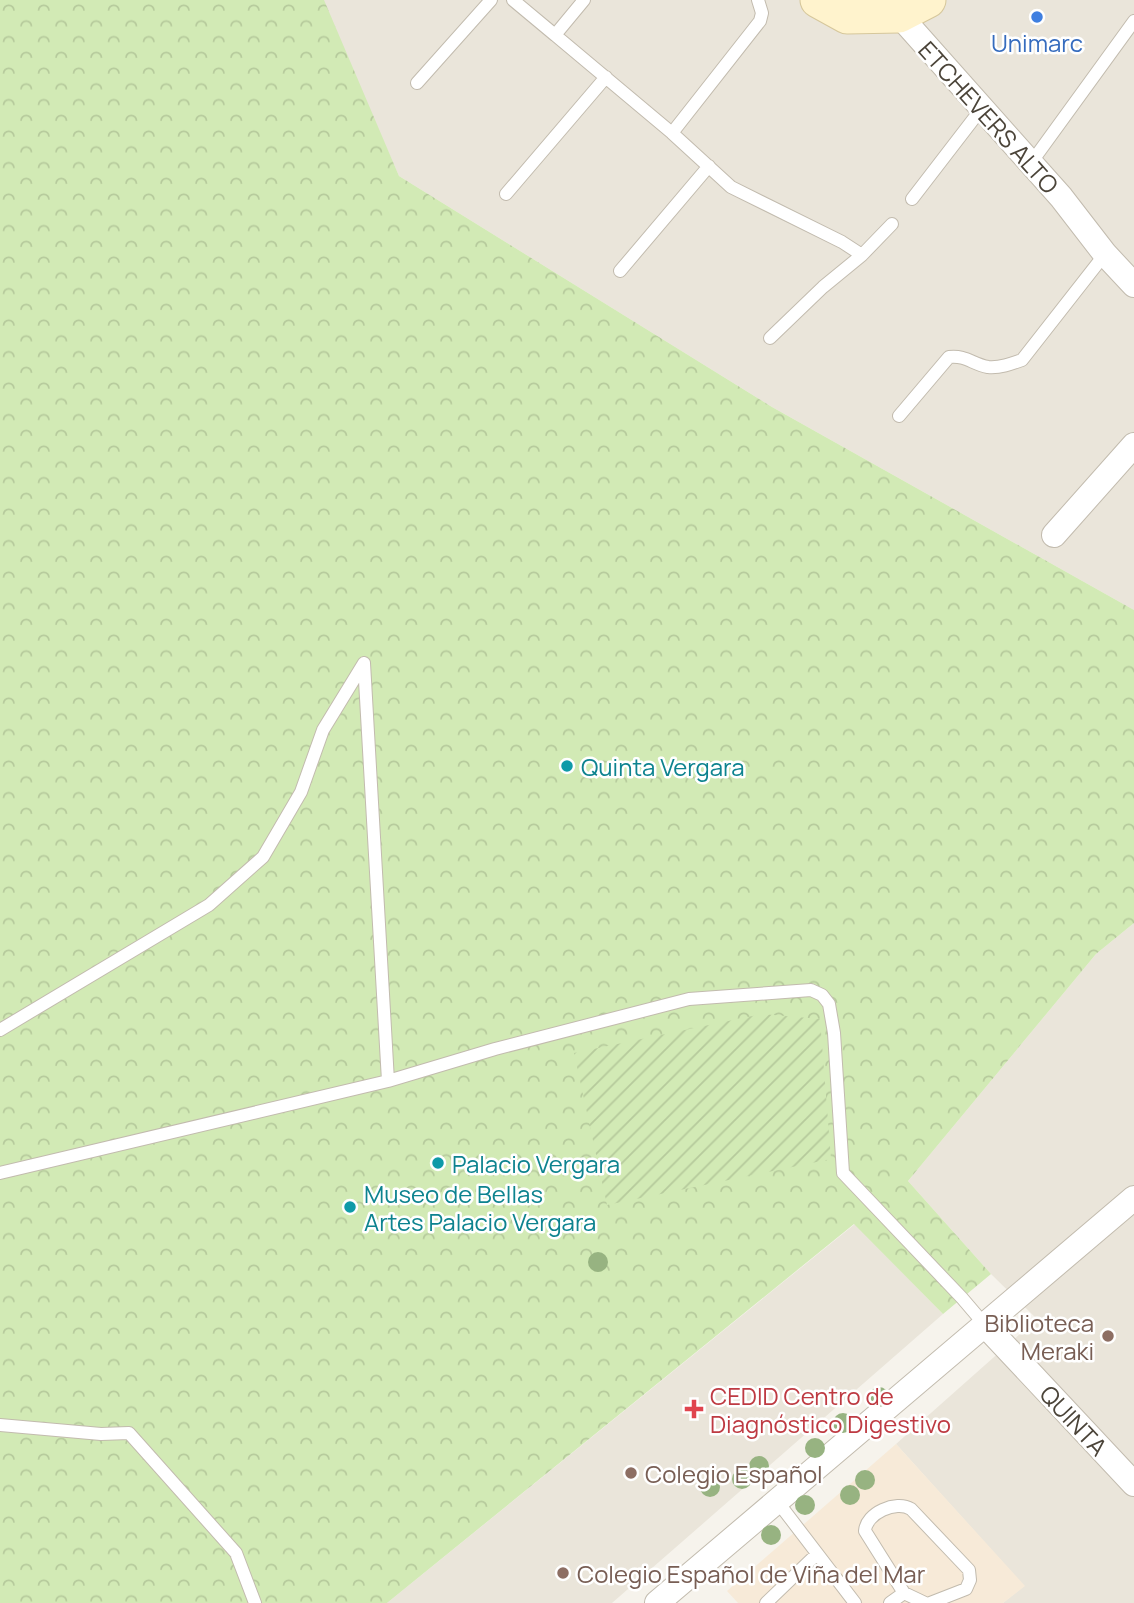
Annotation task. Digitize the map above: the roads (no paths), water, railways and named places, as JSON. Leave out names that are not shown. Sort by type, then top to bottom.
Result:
[{"type":"street","name":"ETCHEVERS ALTO","points":[[818,0],[847,16],[913,7],[982,108],[1134,285]]},
{"type":"street","points":[[1054,535],[1134,445]]},
{"type":"street","points":[[657,1603],[1134,1198]]},
{"type":"street","name":"QUINTA","points":[[985,1325],[1134,1484]]},
{"type":"lane","points":[[416,83],[491,0]]},
{"type":"lane","points":[[513,0],[672,133],[731,187],[842,242],[862,255]]},
{"type":"lane","points":[[555,34],[584,0]]},
{"type":"lane","points":[[672,133],[760,21],[762,13],[758,0]]},
{"type":"lane","points":[[1031,163],[1134,21]]},
{"type":"lane","points":[[506,194],[606,77]]},
{"type":"lane","points":[[912,199],[982,108]]},
{"type":"lane","points":[[620,271],[709,166]]},
{"type":"lane","points":[[770,338],[823,287],[862,255],[892,224]]},
{"type":"lane","points":[[899,416],[949,358],[960,356],[988,366],[1007,366],[1022,360],[1105,254]]},
{"type":"lane","points":[[0,1030],[209,905],[263,857],[301,792],[323,730],[364,663],[388,1081]]},
{"type":"lane","points":[[0,1173],[388,1081],[495,1049],[689,999],[811,990],[822,995],[829,1004],[834,1033],[843,1173],[985,1325]]},
{"type":"lane","points":[[0,1425],[101,1434],[129,1433],[236,1553],[256,1603]]},
{"type":"lane","points":[[777,1501],[855,1603]]},
{"type":"lane","points":[[895,1504],[904,1505],[911,1510],[969,1570],[970,1580],[966,1589],[927,1603],[904,1593],[865,1531],[869,1518],[895,1504]]},
{"type":"lane","points":[[766,1603],[817,1554]]},
{"type":"lane","points":[[890,1603],[904,1593]]},
{"type":"place","name":"Unimarc","points":[[1037,17]]},
{"type":"place","name":"Quinta Vergara","points":[[567,766]]},
{"type":"place","name":"Palacio Vergara","points":[[438,1163]]},
{"type":"place","name":"Museo de Bellas Artes Palacio Vergara","points":[[350,1207]]},
{"type":"place","name":"Biblioteca Meraki","points":[[1108,1336]]},
{"type":"place","name":"CEDID Centro de Diagnóstico Digestivo","points":[[694,1409]]},
{"type":"place","name":"Colegio Español","points":[[631,1473]]},
{"type":"place","name":"Colegio Español de Viña del Mar","points":[[563,1573]]}]
